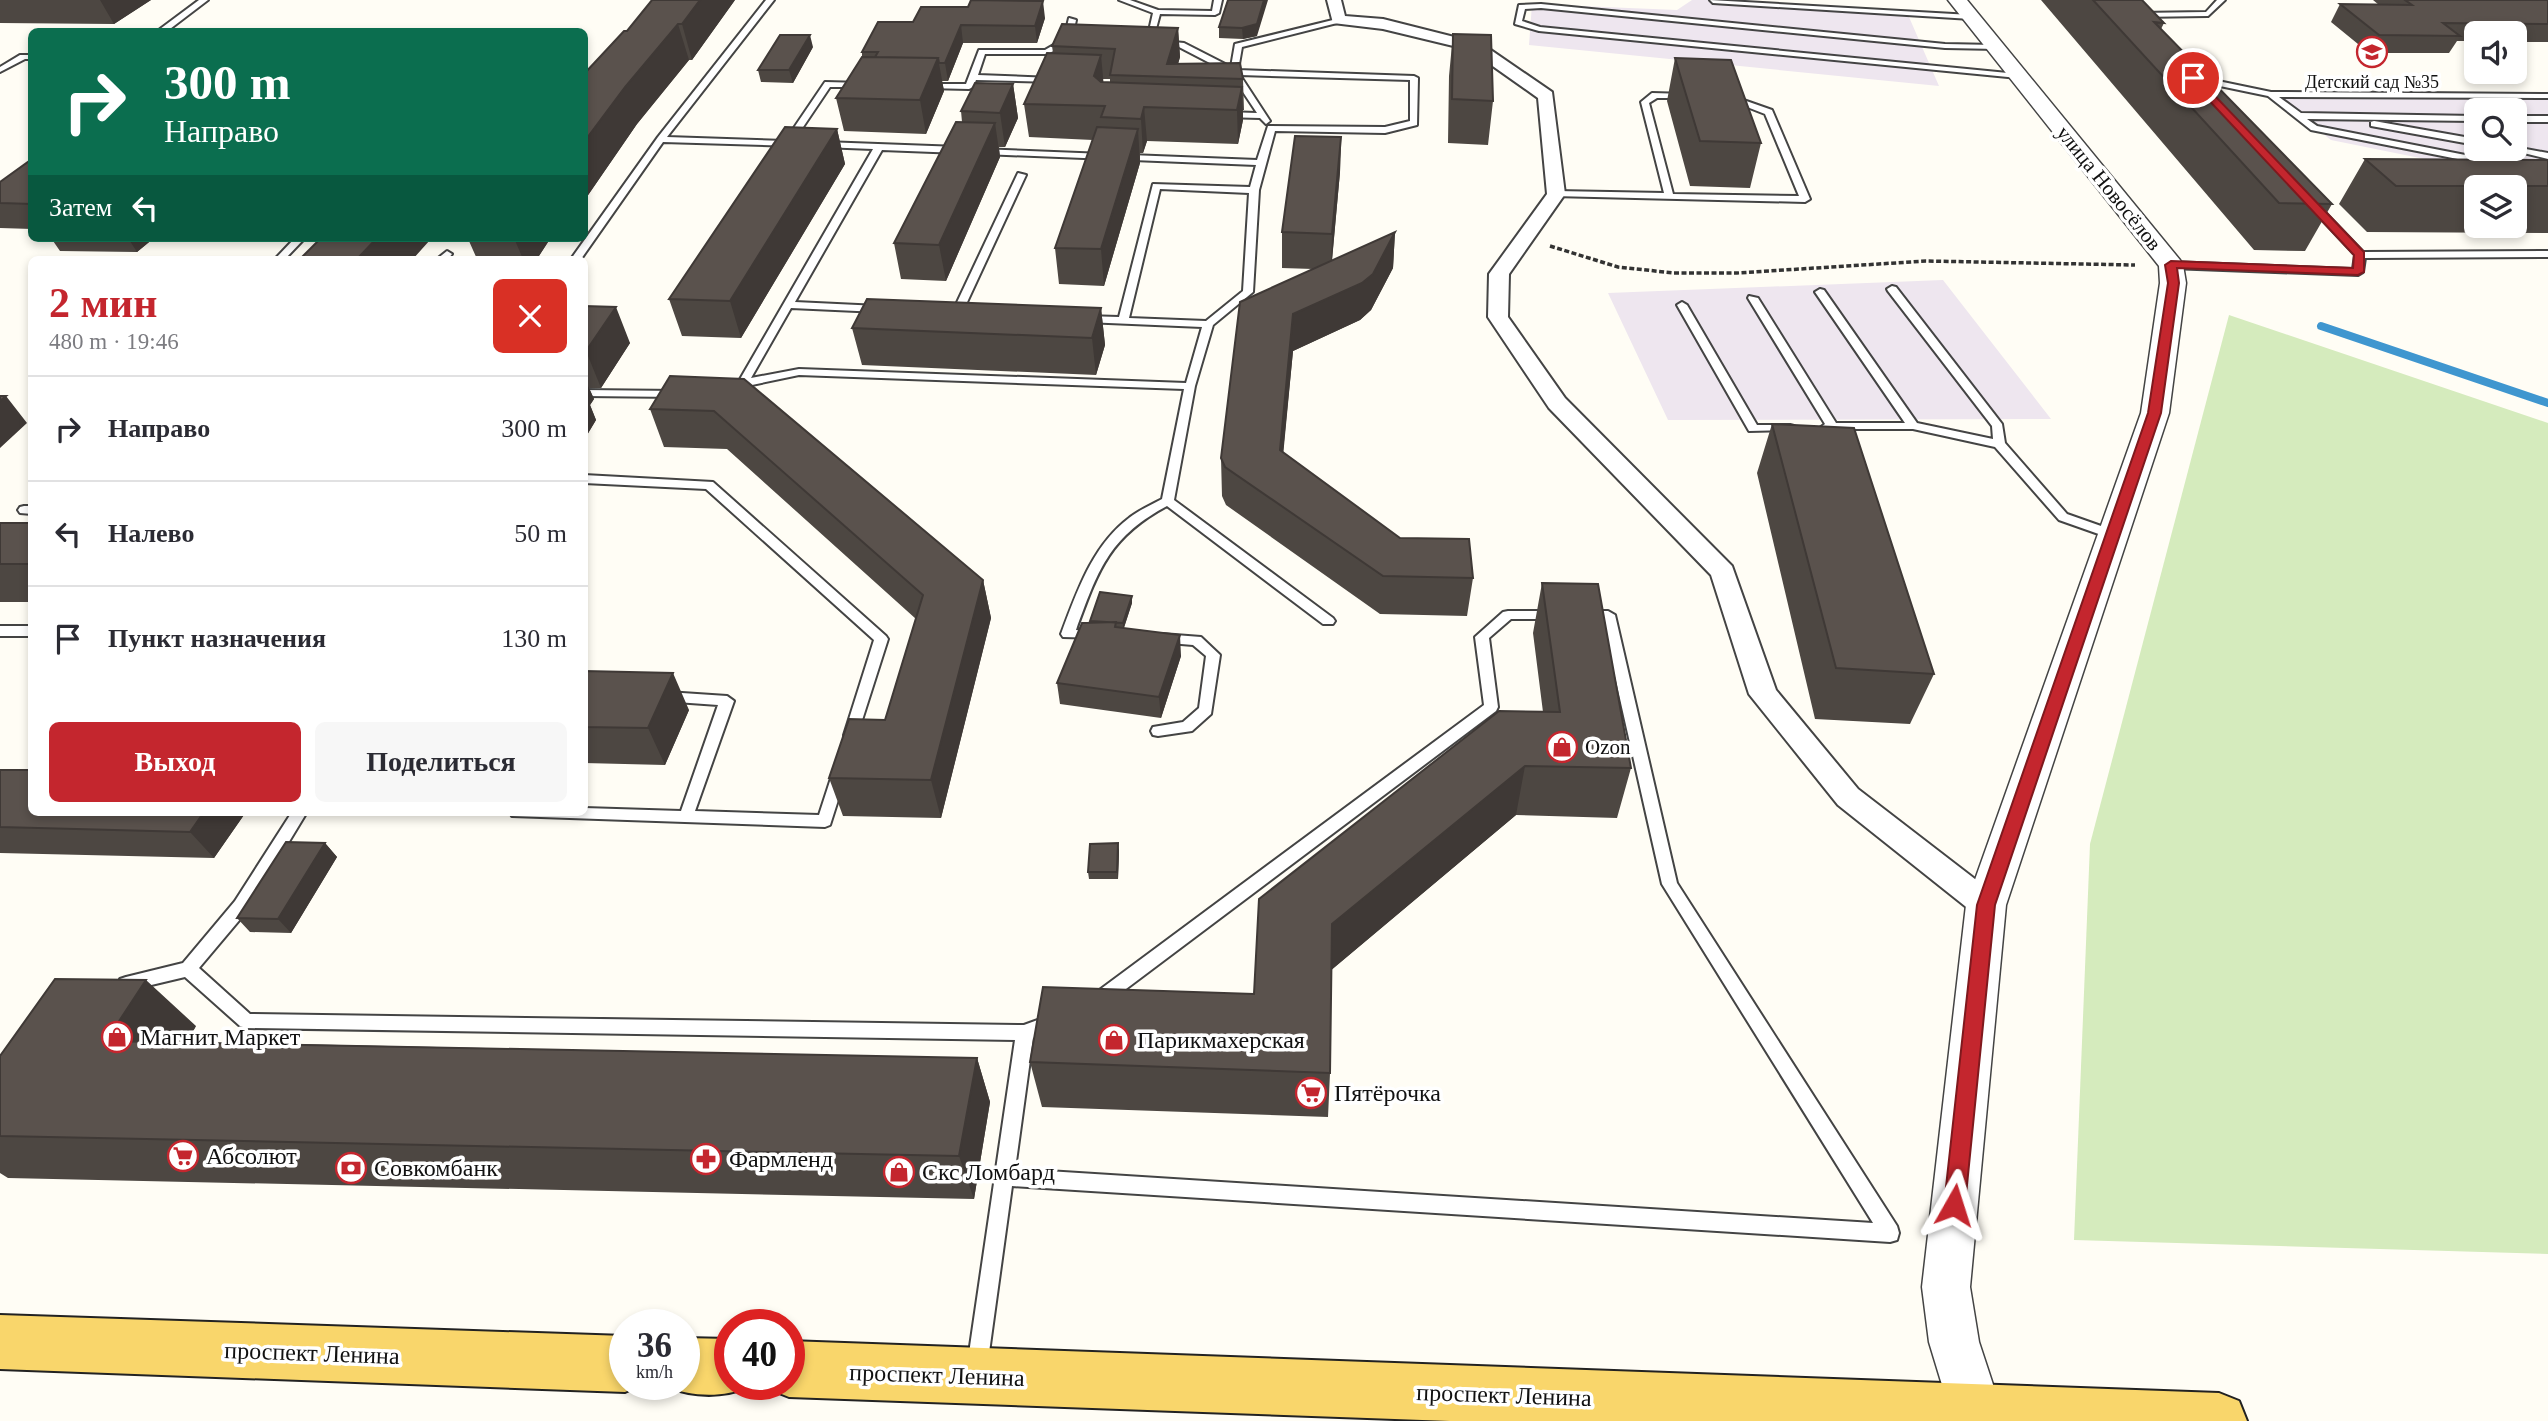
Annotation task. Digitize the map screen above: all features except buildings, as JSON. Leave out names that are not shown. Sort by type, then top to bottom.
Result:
[{"type":"main road","name":"проспект Ленина","points":[[0,1342],[609,1363]]},
{"type":"main road","name":"проспект Ленина","points":[[805,1370],[1978,1416],[2219,1421]]},
{"type":"street","name":"улица Новосёлов","points":[[1964,9],[2171,265],[2174,283],[2155,413],[1986,905],[1946,1287],[1954,1342],[1978,1416]]},
{"type":"street","points":[[1336,10],[1476,47],[1546,96],[1556,194],[1499,274],[1498,317],[1557,403],[1723,572],[1763,694],[1848,797],[1986,905]]},
{"type":"lane","points":[[166,28],[204,0]]},
{"type":"lane","points":[[578,256],[661,139],[770,0]]},
{"type":"lane","points":[[1123,0],[1157,12],[1215,13],[1218,0]]},
{"type":"lane","points":[[2134,15],[2208,14],[2221,0]]},
{"type":"lane","points":[[1713,1],[1964,9]]},
{"type":"lane","points":[[1995,47],[1932,45],[1541,6],[1522,7],[1518,22],[1539,29],[2018,76]]},
{"type":"lane","points":[[2126,8],[2142,24]]},
{"type":"lane","points":[[1168,501],[1189,386],[1208,324],[1248,292],[1255,190],[1270,128],[1234,72],[1238,46],[1336,10]]},
{"type":"lane","points":[[1149,42],[1157,12]]},
{"type":"lane","points":[[1068,41],[1072,20]]},
{"type":"lane","points":[[917,86],[969,87],[982,52],[1047,52],[1068,41],[1081,41]]},
{"type":"lane","points":[[1136,42],[1181,45],[1234,72],[1414,78],[1414,123],[1385,130],[1270,128]]},
{"type":"lane","points":[[0,70],[23,57],[28,57]]},
{"type":"lane","points":[[2184,69],[2202,87]]},
{"type":"lane","points":[[973,77],[1056,80]]},
{"type":"lane","points":[[2193,78],[2271,94],[2548,96]]},
{"type":"lane","points":[[788,144],[828,84],[879,85]]},
{"type":"lane","points":[[2271,94],[2314,128],[2509,166]]},
{"type":"lane","points":[[1669,196],[1645,102],[1655,95],[1703,96]]},
{"type":"lane","points":[[1556,194],[1805,199],[1769,112],[1727,97],[1715,97]]},
{"type":"lane","points":[[1210,114],[1263,117]]},
{"type":"lane","points":[[2299,116],[2464,118]]},
{"type":"lane","points":[[2335,116],[2464,140]]},
{"type":"lane","points":[[2527,119],[2548,119]]},
{"type":"lane","points":[[661,139],[801,144]]},
{"type":"lane","points":[[814,145],[1261,163]]},
{"type":"lane","points":[[2527,147],[2548,146]]},
{"type":"lane","points":[[743,383],[790,306],[879,147]]},
{"type":"lane","points":[[2527,151],[2548,156]]},
{"type":"lane","points":[[957,313],[1021,175]]},
{"type":"lane","points":[[1123,321],[1156,186],[1255,190]]},
{"type":"lane","points":[[2304,196],[2360,255],[2548,254]]},
{"type":"lane","points":[[283,256],[296,242]]},
{"type":"lane","points":[[2171,265],[2358,272],[2360,255]]},
{"type":"lane","points":[[1892,289],[1998,426],[1999,444]]},
{"type":"lane","points":[[1820,292],[1913,426]]},
{"type":"lane","points":[[1753,298],[1833,427]]},
{"type":"lane","points":[[1682,305],[1753,429],[1806,428]]},
{"type":"lane","points":[[790,306],[887,310]]},
{"type":"lane","points":[[943,312],[971,313]]},
{"type":"lane","points":[[1067,318],[1208,324]]},
{"type":"lane","points":[[720,389],[799,372],[1189,386]]},
{"type":"lane","points":[[588,393],[696,395]]},
{"type":"lane","points":[[1819,428],[1913,426],[1999,444],[2063,517],[2114,535]]},
{"type":"lane","points":[[588,478],[709,485],[881,639],[825,821],[588,814]]},
{"type":"lane","points":[[1168,501],[1328,621]]},
{"type":"lane","points":[[1107,636],[1068,634],[1086,584],[1114,538],[1136,519],[1168,501]]},
{"type":"lane","points":[[188,969],[246,1021],[1025,1032],[1092,1006],[1491,707],[1482,638],[1508,615],[1608,615],[1670,884],[1890,1233],[1003,1177]]},
{"type":"lane","points":[[0,631],[28,631]]},
{"type":"lane","points":[[1145,638],[1196,640],[1213,655],[1206,710],[1187,727],[1158,731]]},
{"type":"lane","points":[[649,696],[727,701],[686,817]]},
{"type":"lane","points":[[109,988],[188,969],[241,906],[297,816]]},
{"type":"lane","points":[[976,1376],[1025,1032]]},
{"type":"path","points":[[1525,238],[1587,259],[1640,271],[1699,274],[1897,262],[2023,261],[2171,265]]},
{"type":"shaded area","points":[[1692,0],[1729,0],[1909,17],[1939,86],[1529,45],[1532,4],[1677,10]]},
{"type":"shaded area","points":[[2277,98],[2464,99],[2464,161],[2527,161],[2527,99],[2548,99],[2548,184],[2527,180],[2527,175],[2504,175],[2331,140]]},
{"type":"shaded area","points":[[1943,280],[2051,419],[1668,420],[1608,293]]},
{"type":"green space","points":[[2229,315],[2548,423],[2548,1254],[2074,1240],[2090,844]]},
{"type":"waterway","points":[[2321,326],[2548,403]]},
{"type":"place","name":"Детский сад №35","points":[[2372,52]]},
{"type":"place","name":"Ozon","points":[[1562,747]]},
{"type":"place","name":"Магнит Маркет","points":[[117,1037]]},
{"type":"place","name":"Парикмахерская","points":[[1114,1040]]},
{"type":"place","name":"Пятёрочка","points":[[1311,1093]]},
{"type":"place","name":"Абсолют","points":[[183,1156]]},
{"type":"place","name":"Фармленд","points":[[706,1159]]},
{"type":"place","name":"Совкомбанк","points":[[351,1168]]},
{"type":"place","name":"Скс Ломбард","points":[[899,1172]]},
{"type":"route","points":[[1954,1205],[1986,905],[2155,413],[2174,283],[2171,265],[2358,272],[2360,255],[2193,78]]}]
